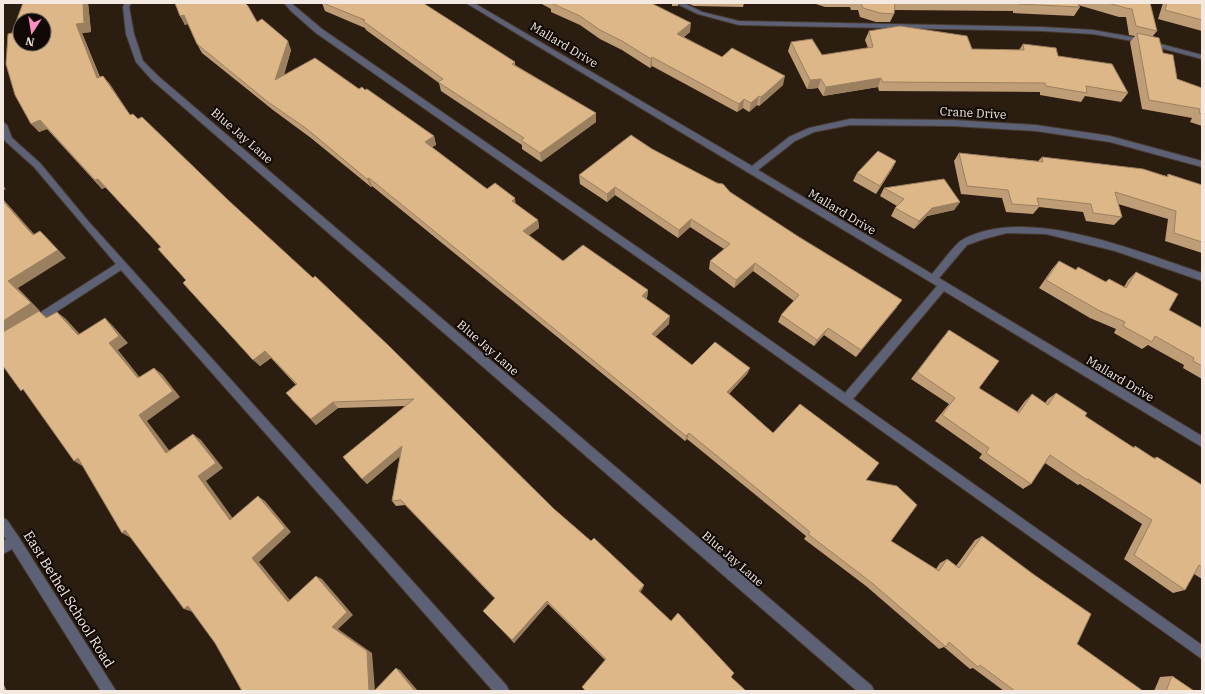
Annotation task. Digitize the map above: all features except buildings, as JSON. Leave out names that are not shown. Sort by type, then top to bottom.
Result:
[{"type":"street","name":"Blue Jay Lane","points":[[128,3],[126,7],[130,34],[140,62],[154,78],[867,691]]},
{"type":"street","points":[[287,3],[293,10],[319,31],[666,272],[1202,653]]},
{"type":"street","name":"Mallard Drive","points":[[469,3],[752,170],[942,287],[1202,442]]},
{"type":"street","points":[[678,3],[700,13],[739,23],[1042,28],[1093,32],[1138,40],[1202,57]]},
{"type":"street","name":"Crane Drive","points":[[752,170],[792,139],[812,130],[850,122],[953,123],[1036,128],[1110,139],[1202,164]]},
{"type":"street","points":[[3,125],[8,139],[37,165],[122,265],[502,691]]},
{"type":"street","points":[[932,280],[964,243],[982,236],[1007,230],[1053,233],[1116,248],[1202,277]]},
{"type":"street","points":[[23,328],[122,265]]},
{"type":"street","points":[[846,399],[942,287]]},
{"type":"street","name":"East Bethel School Road","points":[[3,524],[109,691]]},
{"type":"street","points":[[3,548],[14,540]]}]
